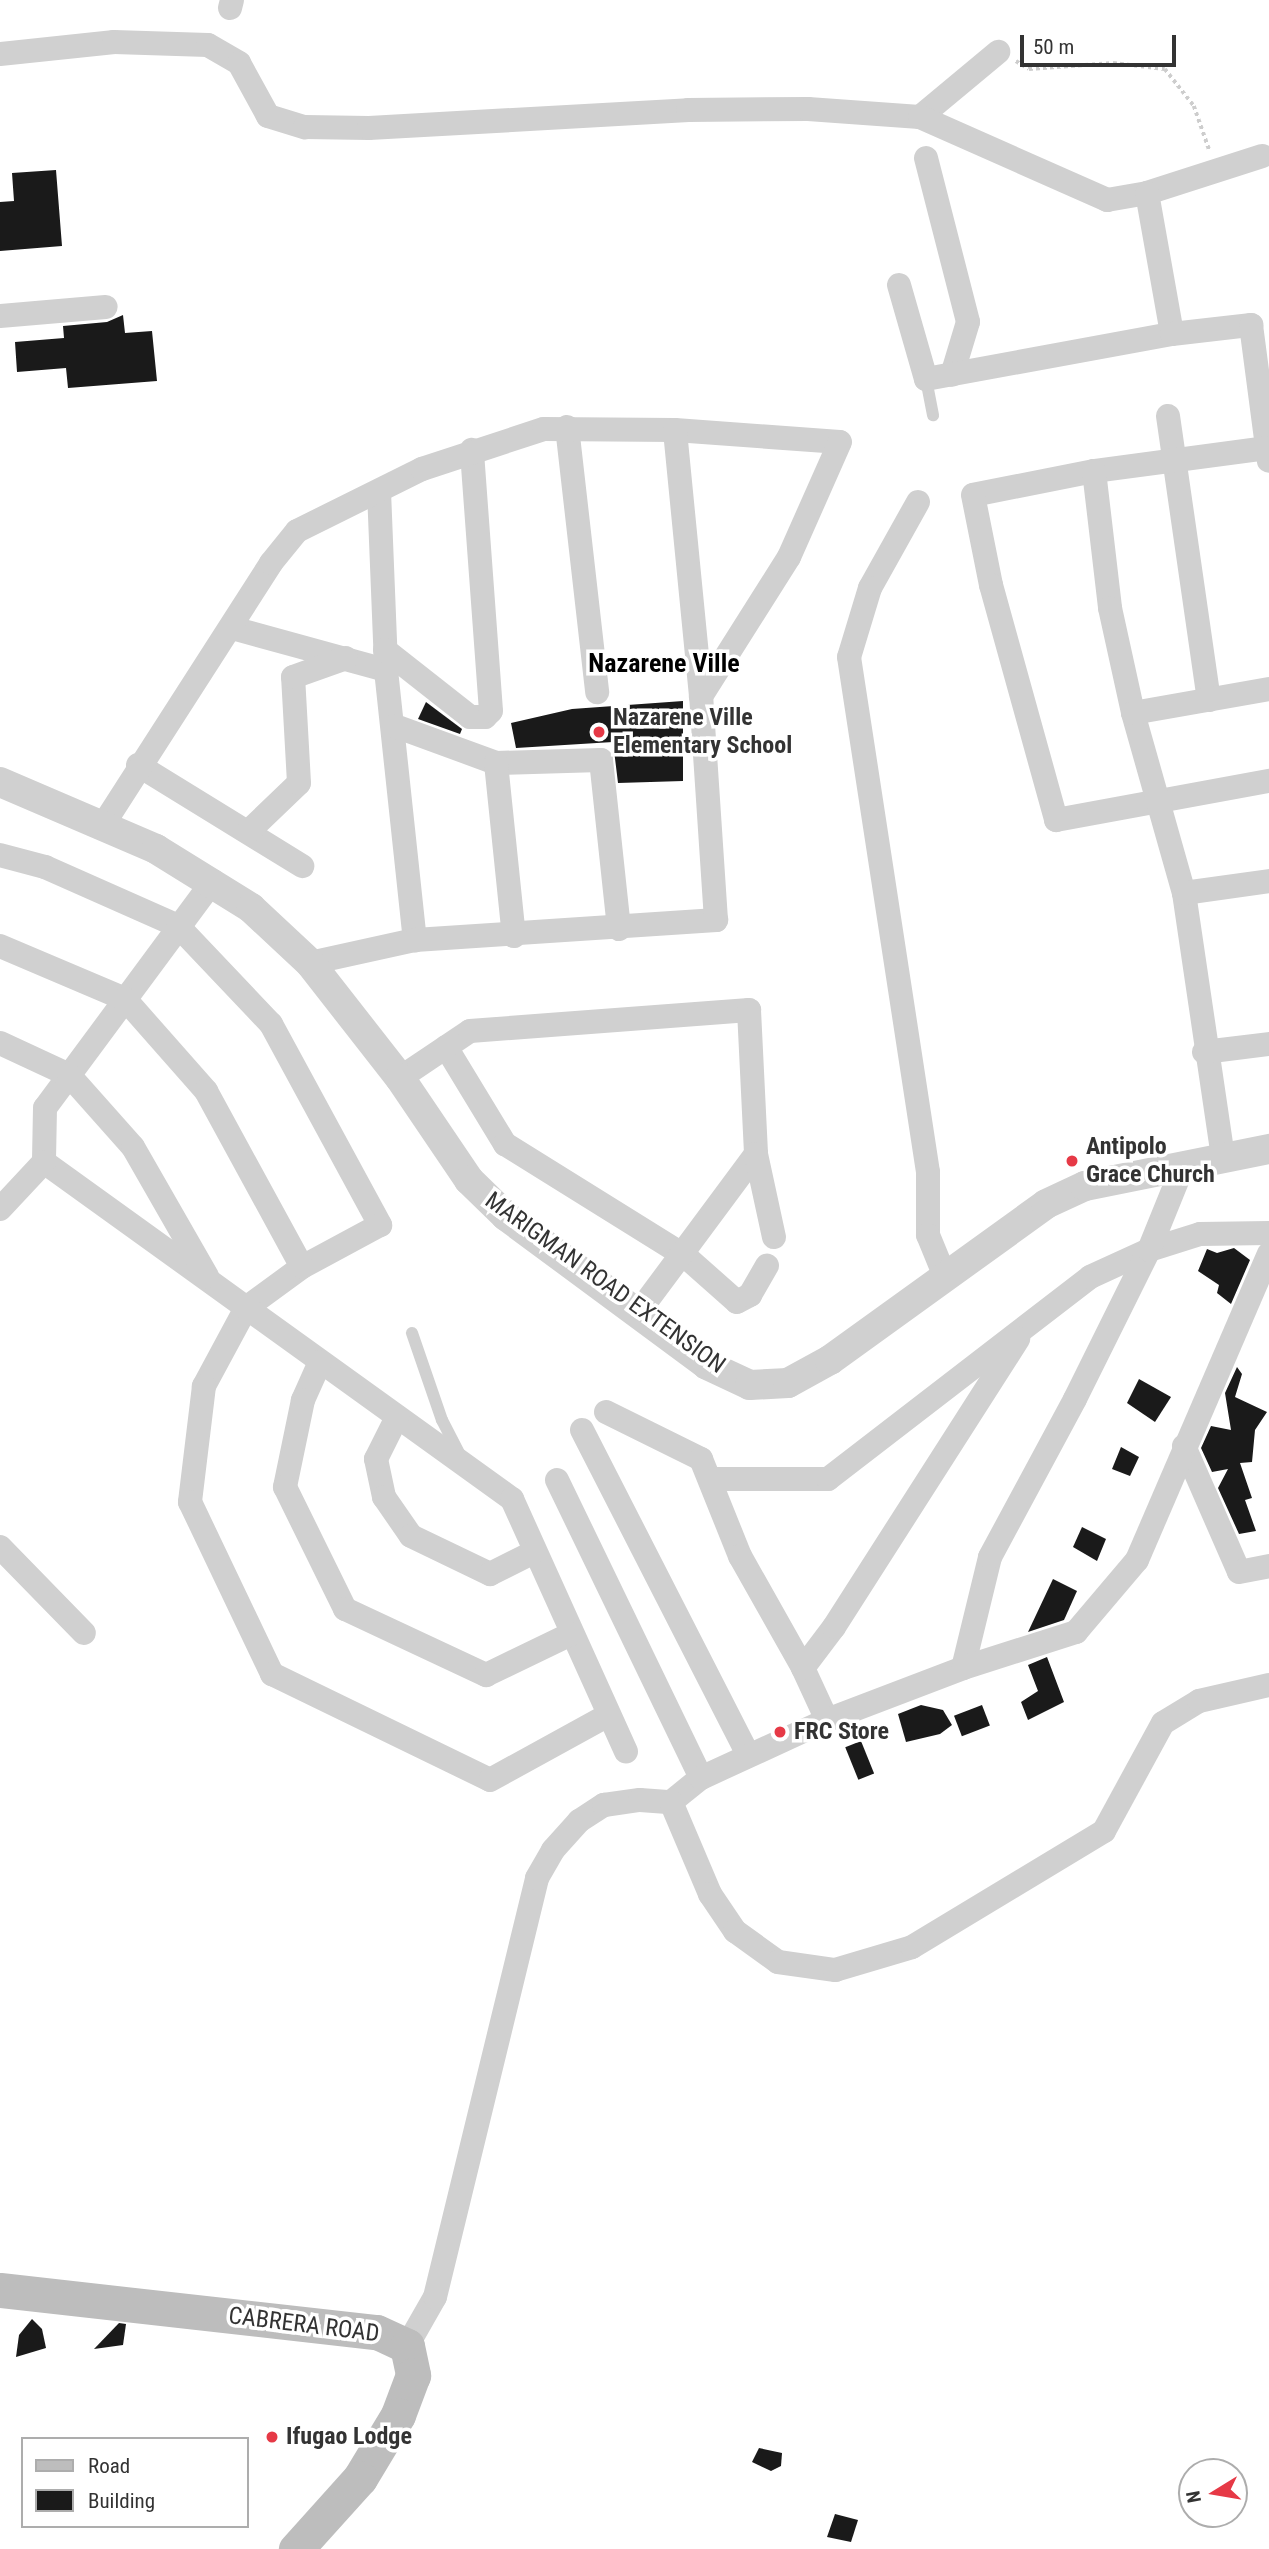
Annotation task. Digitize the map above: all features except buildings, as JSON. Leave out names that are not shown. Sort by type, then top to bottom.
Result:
[{"type":"main road","name":"CABRERA ROAD","points":[[0,2290],[377,2332],[407,2346],[413,2375],[398,2415],[360,2478],[296,2549]]},
{"type":"street","points":[[0,54],[114,42],[208,45],[239,63],[268,116],[305,127],[369,128],[688,110],[808,109],[919,117],[1107,200],[1147,193],[1262,156]]},
{"type":"street","points":[[919,117],[998,52]]},
{"type":"street","points":[[926,158],[968,322],[952,375]]},
{"type":"street","points":[[1147,193],[1172,334]]},
{"type":"street","points":[[898,285],[926,379],[1172,334],[1251,325],[1268,455],[1174,460],[1094,471],[973,495],[991,585],[1056,820],[1269,780]]},
{"type":"street","points":[[0,316],[106,307]]},
{"type":"street","points":[[1168,416],[1209,700]]},
{"type":"street","points":[[567,427],[597,692]]},
{"type":"street","points":[[103,825],[138,765],[232,628],[271,564],[297,531],[472,450],[567,427],[675,430],[840,442],[789,557],[701,696]]},
{"type":"street","points":[[310,963],[415,940],[514,936],[716,920],[701,696],[675,430]]},
{"type":"street","points":[[232,628],[346,658],[386,660],[470,718],[485,718],[491,711],[472,450]]},
{"type":"street","points":[[1094,471],[1110,608],[1133,713],[1160,800],[1184,893],[1204,1052],[1223,1157]]},
{"type":"street","points":[[379,491],[386,660],[395,726],[415,940]]},
{"type":"street","points":[[918,502],[870,588],[849,657],[928,1172],[928,1236],[944,1274]]},
{"type":"street","points":[[249,831],[299,783],[293,677],[346,658]]},
{"type":"street","points":[[1133,713],[1269,689]]},
{"type":"street","points":[[395,726],[496,763],[601,760],[619,929]]},
{"type":"street","points":[[496,763],[514,936]]},
{"type":"street","points":[[138,765],[302,866]]},
{"type":"street","name":"MARIGMAN ROAD EXTENSION","points":[[0,782],[103,825],[213,881],[251,908],[310,963],[400,1078],[469,1180],[506,1216],[707,1365],[750,1385],[788,1383],[830,1360],[944,1274],[1046,1204],[1085,1186],[1269,1149]]},
{"type":"street","points":[[0,855],[44,867],[178,926],[271,1024],[380,1225],[302,1267],[246,1308],[204,1386],[190,1502],[272,1674],[490,1780],[608,1715]]},
{"type":"street","points":[[0,1209],[44,1162],[45,1108],[213,881]]},
{"type":"street","points":[[1184,893],[1269,881]]},
{"type":"street","points":[[0,946],[125,999],[206,1091],[302,1267]]},
{"type":"street","points":[[400,1078],[470,1031],[749,1010],[756,1154],[774,1237]]},
{"type":"street","points":[[0,1043],[69,1075],[133,1147],[212,1284]]},
{"type":"street","points":[[1204,1052],[1269,1044]]},
{"type":"street","points":[[446,1047],[505,1144],[685,1256],[737,1302],[750,1295],[767,1265]]},
{"type":"street","points":[[638,1313],[685,1256],[756,1154]]},
{"type":"street","points":[[44,1162],[512,1499],[532,1553],[626,1751]]},
{"type":"street","points":[[962,1668],[990,1557],[1149,1250],[1184,1164]]},
{"type":"street","points":[[712,1479],[828,1479],[1090,1277],[1149,1250],[1200,1234],[1269,1233]]},
{"type":"street","points":[[407,2346],[435,2297],[537,1878],[553,1850],[579,1821],[604,1805],[640,1800],[671,1802],[701,1779],[827,1720],[962,1668],[1076,1632],[1137,1560],[1184,1446],[1258,1312],[1269,1254]]},
{"type":"street","points":[[803,1668],[834,1627],[1030,1321]]},
{"type":"street","points":[[320,1362],[303,1400],[285,1487],[345,1609],[486,1675],[571,1634]]},
{"type":"street","points":[[606,1412],[701,1459],[712,1479],[740,1556],[803,1668],[827,1720]]},
{"type":"street","points":[[397,1417],[376,1459],[384,1497],[411,1536],[490,1574],[532,1553]]},
{"type":"street","points":[[582,1430],[748,1755]]},
{"type":"street","points":[[1184,1446],[1239,1572],[1269,1566]]},
{"type":"street","points":[[557,1480],[701,1779]]},
{"type":"street","points":[[0,1547],[84,1633]]},
{"type":"street","points":[[671,1802],[710,1894],[735,1931],[778,1962],[835,1970],[912,1947],[1104,1830],[1163,1723],[1199,1701],[1269,1685]]},
{"type":"lane","points":[[926,379],[933,415]]},
{"type":"lane","points":[[412,1333],[442,1420],[466,1466]]},
{"type":"path","points":[[998,52],[1029,69],[1113,63],[1165,69],[1194,106],[1216,171]]},
{"type":"place","name":"Nazarene Ville Elementary School","points":[[599,732]]},
{"type":"place","name":"Antipolo Grace Church","points":[[1072,1161]]},
{"type":"place","name":"FRC Store","points":[[780,1732]]},
{"type":"place","name":"Ifugao Lodge","points":[[272,2437]]},
{"type":"district","name":"Nazarene Ville","points":[[664,664]]}]
